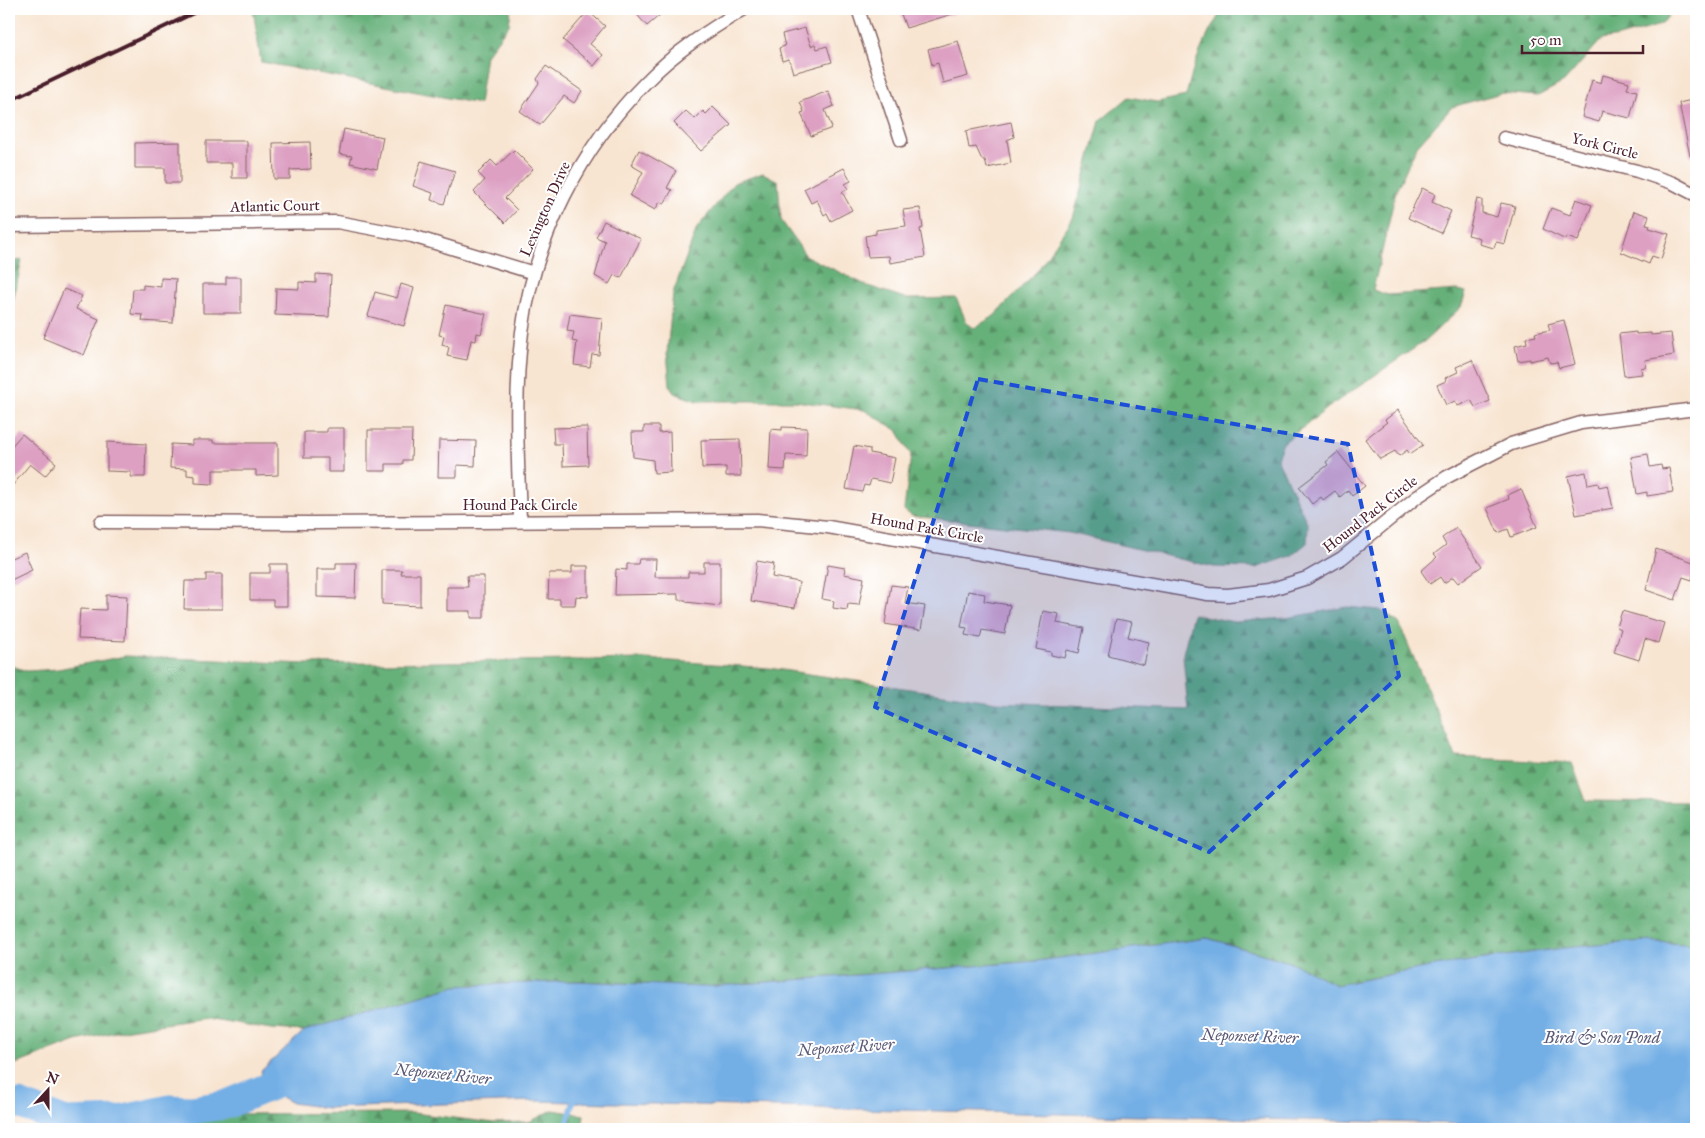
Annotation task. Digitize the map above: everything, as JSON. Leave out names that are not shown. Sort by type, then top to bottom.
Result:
[{"type":"street","name":"Lexington Drive","points":[[520,521],[517,394],[522,331],[534,273],[564,199],[583,162],[612,120],[647,81],[683,49],[744,9]]},
{"type":"street","points":[[858,9],[901,140]]},
{"type":"street","name":"York Circle","points":[[1504,138],[1637,171],[1673,183],[1696,195]]},
{"type":"street","name":"Atlantic Court","points":[[9,226],[336,222],[412,236],[534,273]]},
{"type":"street","name":"Hound Pack Circle","points":[[101,522],[715,520],[789,522],[828,527],[1208,594],[1248,594],[1288,585],[1325,569],[1446,477],[1511,444],[1581,423],[1696,409]]},
{"type":"highlighted area","points":[[978,379],[1348,444],[1399,676],[1209,852],[875,707]]},
{"type":"green space","points":[[253,9],[511,9],[509,25],[486,55],[479,104],[261,62]]},
{"type":"green space","points":[[1223,9],[1674,9],[1661,25],[1601,40],[1564,82],[1538,96],[1501,93],[1452,107],[1417,146],[1396,191],[1373,290],[1388,295],[1457,290],[1466,292],[1461,307],[1425,341],[1333,404],[1283,443],[1277,458],[1308,525],[1307,543],[1291,556],[1256,568],[1214,567],[1070,533],[912,516],[904,510],[911,455],[897,430],[864,410],[795,401],[697,401],[674,393],[670,385],[667,353],[673,293],[697,228],[734,183],[763,173],[778,181],[781,220],[806,256],[868,286],[908,299],[956,298],[967,323],[974,328],[994,316],[1038,270],[1073,218],[1100,121],[1129,97],[1157,102],[1186,96],[1200,51]]},
{"type":"green space","points":[[22,260],[10,314],[9,364],[9,262]]},
{"type":"green space","points":[[1347,607],[1380,610],[1399,623],[1456,757],[1572,763],[1586,801],[1696,802],[1696,945],[1644,941],[1563,948],[1434,966],[1336,985],[1293,963],[1207,938],[1037,961],[703,987],[577,981],[456,986],[304,1031],[271,1029],[206,1018],[129,1029],[76,1041],[9,1067],[9,665],[27,671],[58,669],[125,656],[307,664],[645,659],[769,668],[997,702],[1188,710],[1183,654],[1193,614],[1234,622],[1286,618]]},
{"type":"green space","points":[[553,1110],[584,1115],[582,1129],[158,1129],[233,1114],[413,1113],[494,1123],[529,1122]]},
{"type":"water","name":"Bird & Son Pond","points":[[1207,938],[1293,963],[1336,985],[1434,966],[1563,948],[1644,941],[1696,945],[1696,1129],[1499,1129],[1462,1124],[534,1101],[327,1108],[292,1103],[265,1088],[261,1071],[304,1031],[456,986],[577,981],[703,987],[1037,961]]},
{"type":"building","points":[[632,9],[667,9],[647,26]]},
{"type":"building","points":[[909,9],[959,9],[959,12],[906,28],[901,14],[910,11]]},
{"type":"building","points":[[588,11],[605,26],[590,44],[603,55],[594,66],[563,40]]},
{"type":"building","points":[[805,28],[811,46],[815,44],[817,49],[827,46],[832,62],[793,73],[789,59],[782,61],[779,48],[785,46],[782,34]]},
{"type":"building","points":[[958,41],[968,76],[943,83],[938,63],[932,65],[928,49]]},
{"type":"building","points":[[546,66],[582,91],[574,103],[564,96],[540,125],[520,111],[539,83],[537,79]]},
{"type":"building","points":[[1603,75],[1629,82],[1627,89],[1637,91],[1630,118],[1602,111],[1599,122],[1582,117],[1592,80],[1601,83]]},
{"type":"building","points":[[828,91],[834,106],[825,110],[832,128],[811,136],[801,113],[804,112],[800,102]]},
{"type":"building","points":[[1696,99],[1696,155],[1690,156],[1679,103]]},
{"type":"building","points":[[713,107],[731,125],[701,151],[674,123],[686,111],[695,119],[703,111],[706,114]]},
{"type":"building","points":[[1011,122],[1014,137],[1007,140],[1011,163],[987,168],[985,160],[982,160],[976,147],[969,148],[966,131]]},
{"type":"building","points":[[344,129],[383,137],[377,169],[350,163],[352,156],[339,154]]},
{"type":"building","points":[[206,141],[247,141],[247,178],[232,178],[232,163],[206,163]]},
{"type":"building","points":[[180,142],[180,183],[165,183],[165,168],[135,168],[135,143]]},
{"type":"building","points":[[310,142],[311,169],[290,170],[290,179],[274,179],[273,143]]},
{"type":"building","points":[[514,150],[533,169],[505,198],[517,210],[505,223],[474,192],[485,180],[478,173],[491,160],[497,166]]},
{"type":"building","points":[[639,150],[676,171],[667,188],[672,190],[664,204],[660,202],[655,210],[630,196],[643,172],[631,165]]},
{"type":"building","points":[[421,161],[455,171],[444,204],[431,200],[433,193],[413,186]]},
{"type":"building","points":[[844,168],[851,181],[845,184],[848,189],[842,192],[852,210],[831,221],[827,213],[824,215],[817,200],[811,203],[804,189]]},
{"type":"building","points":[[1422,188],[1435,194],[1432,202],[1451,211],[1441,233],[1408,218]]},
{"type":"building","points":[[1477,199],[1482,200],[1482,213],[1497,217],[1501,203],[1515,206],[1505,244],[1496,242],[1494,248],[1479,244],[1480,238],[1468,235]]},
{"type":"building","points":[[1576,199],[1592,205],[1578,241],[1567,237],[1566,240],[1543,229],[1551,208],[1570,215]]},
{"type":"building","points":[[920,208],[923,228],[920,229],[925,257],[890,263],[889,256],[868,257],[865,236],[876,234],[876,230],[906,226],[903,210]]},
{"type":"building","points":[[1634,211],[1649,216],[1646,224],[1650,225],[1649,228],[1669,234],[1661,259],[1652,256],[1649,264],[1621,252]]},
{"type":"building","points":[[604,221],[641,239],[621,278],[614,275],[609,284],[595,276],[605,241],[596,237]]},
{"type":"building","points":[[316,274],[331,275],[329,317],[275,315],[276,288],[299,289],[299,282],[316,283]]},
{"type":"building","points":[[226,277],[241,277],[241,313],[203,313],[203,284],[226,284]]},
{"type":"building","points":[[161,278],[176,279],[173,323],[142,321],[143,315],[131,314],[133,289],[143,289],[143,285],[161,287]]},
{"type":"building","points":[[401,284],[414,288],[404,326],[368,316],[375,292],[397,298]]},
{"type":"building","points":[[64,289],[82,296],[76,309],[99,319],[84,355],[43,338]]},
{"type":"building","points":[[446,305],[486,314],[481,334],[477,333],[476,341],[471,340],[467,360],[447,356],[449,347],[442,345],[444,336],[439,335]]},
{"type":"building","points":[[570,314],[602,318],[599,355],[592,354],[590,367],[574,365],[577,342],[572,341],[574,332],[567,331]]},
{"type":"building","points":[[1564,320],[1575,364],[1559,368],[1557,362],[1550,363],[1548,357],[1530,361],[1530,359],[1518,361],[1515,346],[1527,343],[1526,338],[1536,336],[1535,333],[1550,330],[1548,324]]},
{"type":"building","points":[[1636,332],[1636,334],[1651,333],[1651,335],[1671,333],[1674,355],[1645,360],[1646,367],[1641,368],[1642,374],[1624,376],[1619,334]]},
{"type":"building","points":[[1472,360],[1490,401],[1475,407],[1471,400],[1458,406],[1455,401],[1446,405],[1437,385],[1446,381],[1445,378],[1458,372],[1456,367]]},
{"type":"building","points":[[1398,410],[1423,445],[1410,454],[1407,450],[1399,456],[1395,451],[1380,459],[1365,439],[1387,422],[1385,420]]},
{"type":"building","points":[[644,426],[659,426],[659,433],[670,432],[671,472],[654,473],[653,460],[633,457],[632,432],[644,432]]},
{"type":"building","points":[[587,427],[588,465],[563,466],[562,444],[554,444],[553,428]]},
{"type":"building","points":[[782,427],[807,428],[806,456],[786,455],[785,470],[769,469],[771,429],[782,430]]},
{"type":"building","points":[[327,428],[344,428],[344,472],[328,472],[328,458],[304,458],[304,432],[327,432]]},
{"type":"building","points":[[368,430],[412,430],[411,460],[403,460],[403,464],[386,464],[386,471],[368,471]]},
{"type":"building","points":[[22,434],[56,463],[45,476],[30,464],[9,490],[9,449]]},
{"type":"building","points":[[740,439],[741,476],[726,476],[726,467],[702,468],[701,440]]},
{"type":"building","points":[[192,440],[213,440],[213,443],[278,443],[278,475],[256,476],[256,470],[213,470],[213,484],[195,483],[195,476],[187,475],[187,469],[170,468],[171,444],[192,445]]},
{"type":"building","points":[[439,440],[476,441],[475,466],[457,465],[457,477],[438,477]]},
{"type":"building","points":[[107,442],[146,444],[145,477],[131,477],[131,472],[107,471]]},
{"type":"building","points":[[854,446],[870,449],[870,453],[895,458],[890,483],[871,479],[869,486],[864,485],[862,492],[846,489]]},
{"type":"building","points":[[1338,452],[1365,486],[1352,496],[1348,490],[1340,497],[1335,491],[1323,500],[1321,497],[1312,504],[1299,487],[1328,465],[1326,462]]},
{"type":"building","points":[[1648,454],[1650,467],[1661,465],[1662,469],[1669,468],[1673,492],[1647,496],[1647,492],[1637,494],[1631,457]]},
{"type":"building","points":[[1586,472],[1588,485],[1598,483],[1599,487],[1608,485],[1613,508],[1576,515],[1568,476]]},
{"type":"building","points":[[1521,489],[1537,527],[1511,537],[1508,529],[1498,533],[1487,508],[1509,499],[1508,495]]},
{"type":"building","points":[[1456,528],[1482,566],[1458,583],[1453,577],[1444,583],[1440,577],[1430,584],[1421,571],[1437,557],[1434,554],[1446,545],[1442,538]]},
{"type":"building","points":[[1656,549],[1696,563],[1692,580],[1683,577],[1675,600],[1646,590]]},
{"type":"building","points":[[25,552],[32,570],[9,581],[9,559]]},
{"type":"building","points":[[639,559],[656,559],[655,577],[688,577],[688,572],[704,572],[704,562],[720,562],[720,606],[678,600],[678,594],[615,595],[616,569],[627,570],[627,564],[638,564]]},
{"type":"building","points":[[757,561],[774,564],[772,577],[799,582],[795,608],[751,601]]},
{"type":"building","points":[[336,563],[356,563],[355,598],[317,597],[317,569],[336,569]]},
{"type":"building","points":[[270,564],[287,564],[287,606],[273,606],[273,600],[250,600],[250,573],[270,573]]},
{"type":"building","points":[[828,565],[845,568],[844,574],[864,578],[859,605],[848,604],[847,610],[833,608],[834,601],[822,599]]},
{"type":"building","points":[[572,566],[588,566],[588,597],[576,596],[575,605],[560,605],[560,599],[548,599],[549,573],[572,573]]},
{"type":"building","points":[[382,570],[402,570],[401,574],[420,574],[420,606],[382,604]]},
{"type":"building","points":[[206,574],[222,574],[222,609],[184,609],[185,581],[206,581]]},
{"type":"building","points":[[467,576],[484,576],[484,618],[471,618],[471,611],[447,611],[447,587],[468,587]]},
{"type":"building","points":[[891,585],[908,587],[905,603],[925,606],[921,630],[885,624]]},
{"type":"building","points":[[968,591],[985,594],[984,601],[1010,605],[1005,634],[982,630],[980,638],[965,635],[967,628],[961,627]]},
{"type":"building","points":[[106,595],[127,596],[125,641],[78,639],[80,609],[106,610]]},
{"type":"building","points":[[1043,611],[1059,614],[1057,623],[1084,628],[1079,653],[1067,650],[1065,658],[1051,655],[1051,652],[1036,649]]},
{"type":"building","points":[[1622,611],[1664,623],[1658,643],[1645,639],[1639,660],[1614,652],[1621,629],[1617,627]]},
{"type":"building","points":[[1116,619],[1132,622],[1128,637],[1149,642],[1144,665],[1108,655]]},
{"type":"waterway","name":"Neponset River","points":[[9,1105],[19,1104],[66,1122],[120,1120],[170,1109],[191,1110],[225,1105],[300,1074]]},
{"type":"waterway","points":[[565,1129],[575,1097]]},
{"type":"railway","points":[[9,101],[202,9]]}]
